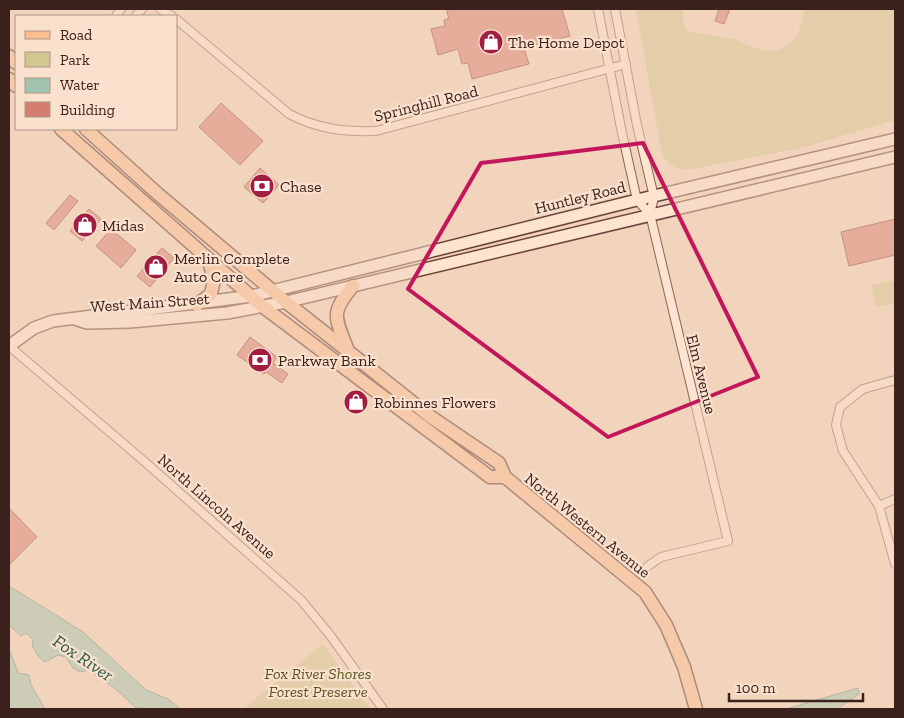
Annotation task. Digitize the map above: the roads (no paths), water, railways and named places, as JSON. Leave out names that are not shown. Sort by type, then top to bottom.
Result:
[{"type":"main road","name":"North Western Avenue","points":[[62,130],[262,306],[490,477],[505,477]]},
{"type":"main road","name":"North Western Avenue","points":[[87,130],[158,194],[286,302],[347,348],[431,417],[499,463],[505,477],[645,592],[666,625],[684,667],[696,709]]},
{"type":"main road","points":[[197,305],[211,294],[214,280],[209,261]]},
{"type":"main road","points":[[347,348],[336,321],[338,304],[354,286]]},
{"type":"street","points":[[598,9],[637,200]]},
{"type":"street","name":"Elm Avenue","points":[[615,9],[637,125],[654,197],[650,214],[728,541],[661,557],[648,566]]},
{"type":"street","name":"Springhill Road","points":[[178,21],[289,114],[306,123],[340,131],[376,131],[626,64]]},
{"type":"street","name":"Huntley Road","points":[[274,292],[637,200],[895,139]]},
{"type":"street","name":"Huntley Road","points":[[286,302],[895,157]]},
{"type":"street","name":"Elm Avenue","points":[[637,200],[650,214]]},
{"type":"street","name":"West Main Street","points":[[9,346],[44,324],[62,319],[197,305],[274,292]]},
{"type":"street","name":"West Main Street","points":[[75,319],[87,323],[130,322],[228,313],[286,302]]},
{"type":"street","name":"North Lincoln Avenue","points":[[9,346],[145,462],[301,600],[330,635],[383,709]]},
{"type":"street","points":[[895,380],[863,389],[840,407],[836,425],[843,452],[879,506],[895,564]]},
{"type":"street","points":[[879,506],[895,499]]},
{"type":"water","name":"Fox River","points":[[9,586],[83,632],[146,690],[168,699],[181,709],[136,708],[117,690],[89,670],[80,672],[73,668],[66,657],[58,655],[45,662],[38,656],[32,645],[33,640],[26,633],[21,636],[9,625]]},
{"type":"water","points":[[9,648],[18,673],[29,675],[31,685],[45,709],[9,709]]},
{"type":"water","points":[[858,688],[859,694],[837,709],[786,709]]},
{"type":"place","name":"The Home Depot","points":[[491,42]]},
{"type":"place","name":"Chase","points":[[262,186]]},
{"type":"place","name":"Midas","points":[[85,225]]},
{"type":"place","name":"Merlin Complete Auto Care","points":[[156,267]]},
{"type":"place","name":"Parkway Bank","points":[[260,360]]},
{"type":"place","name":"Robinnes Flowers","points":[[356,402]]},
{"type":"park label","name":"Fox River Shores Forest Preserve","points":[[318,682]]}]
